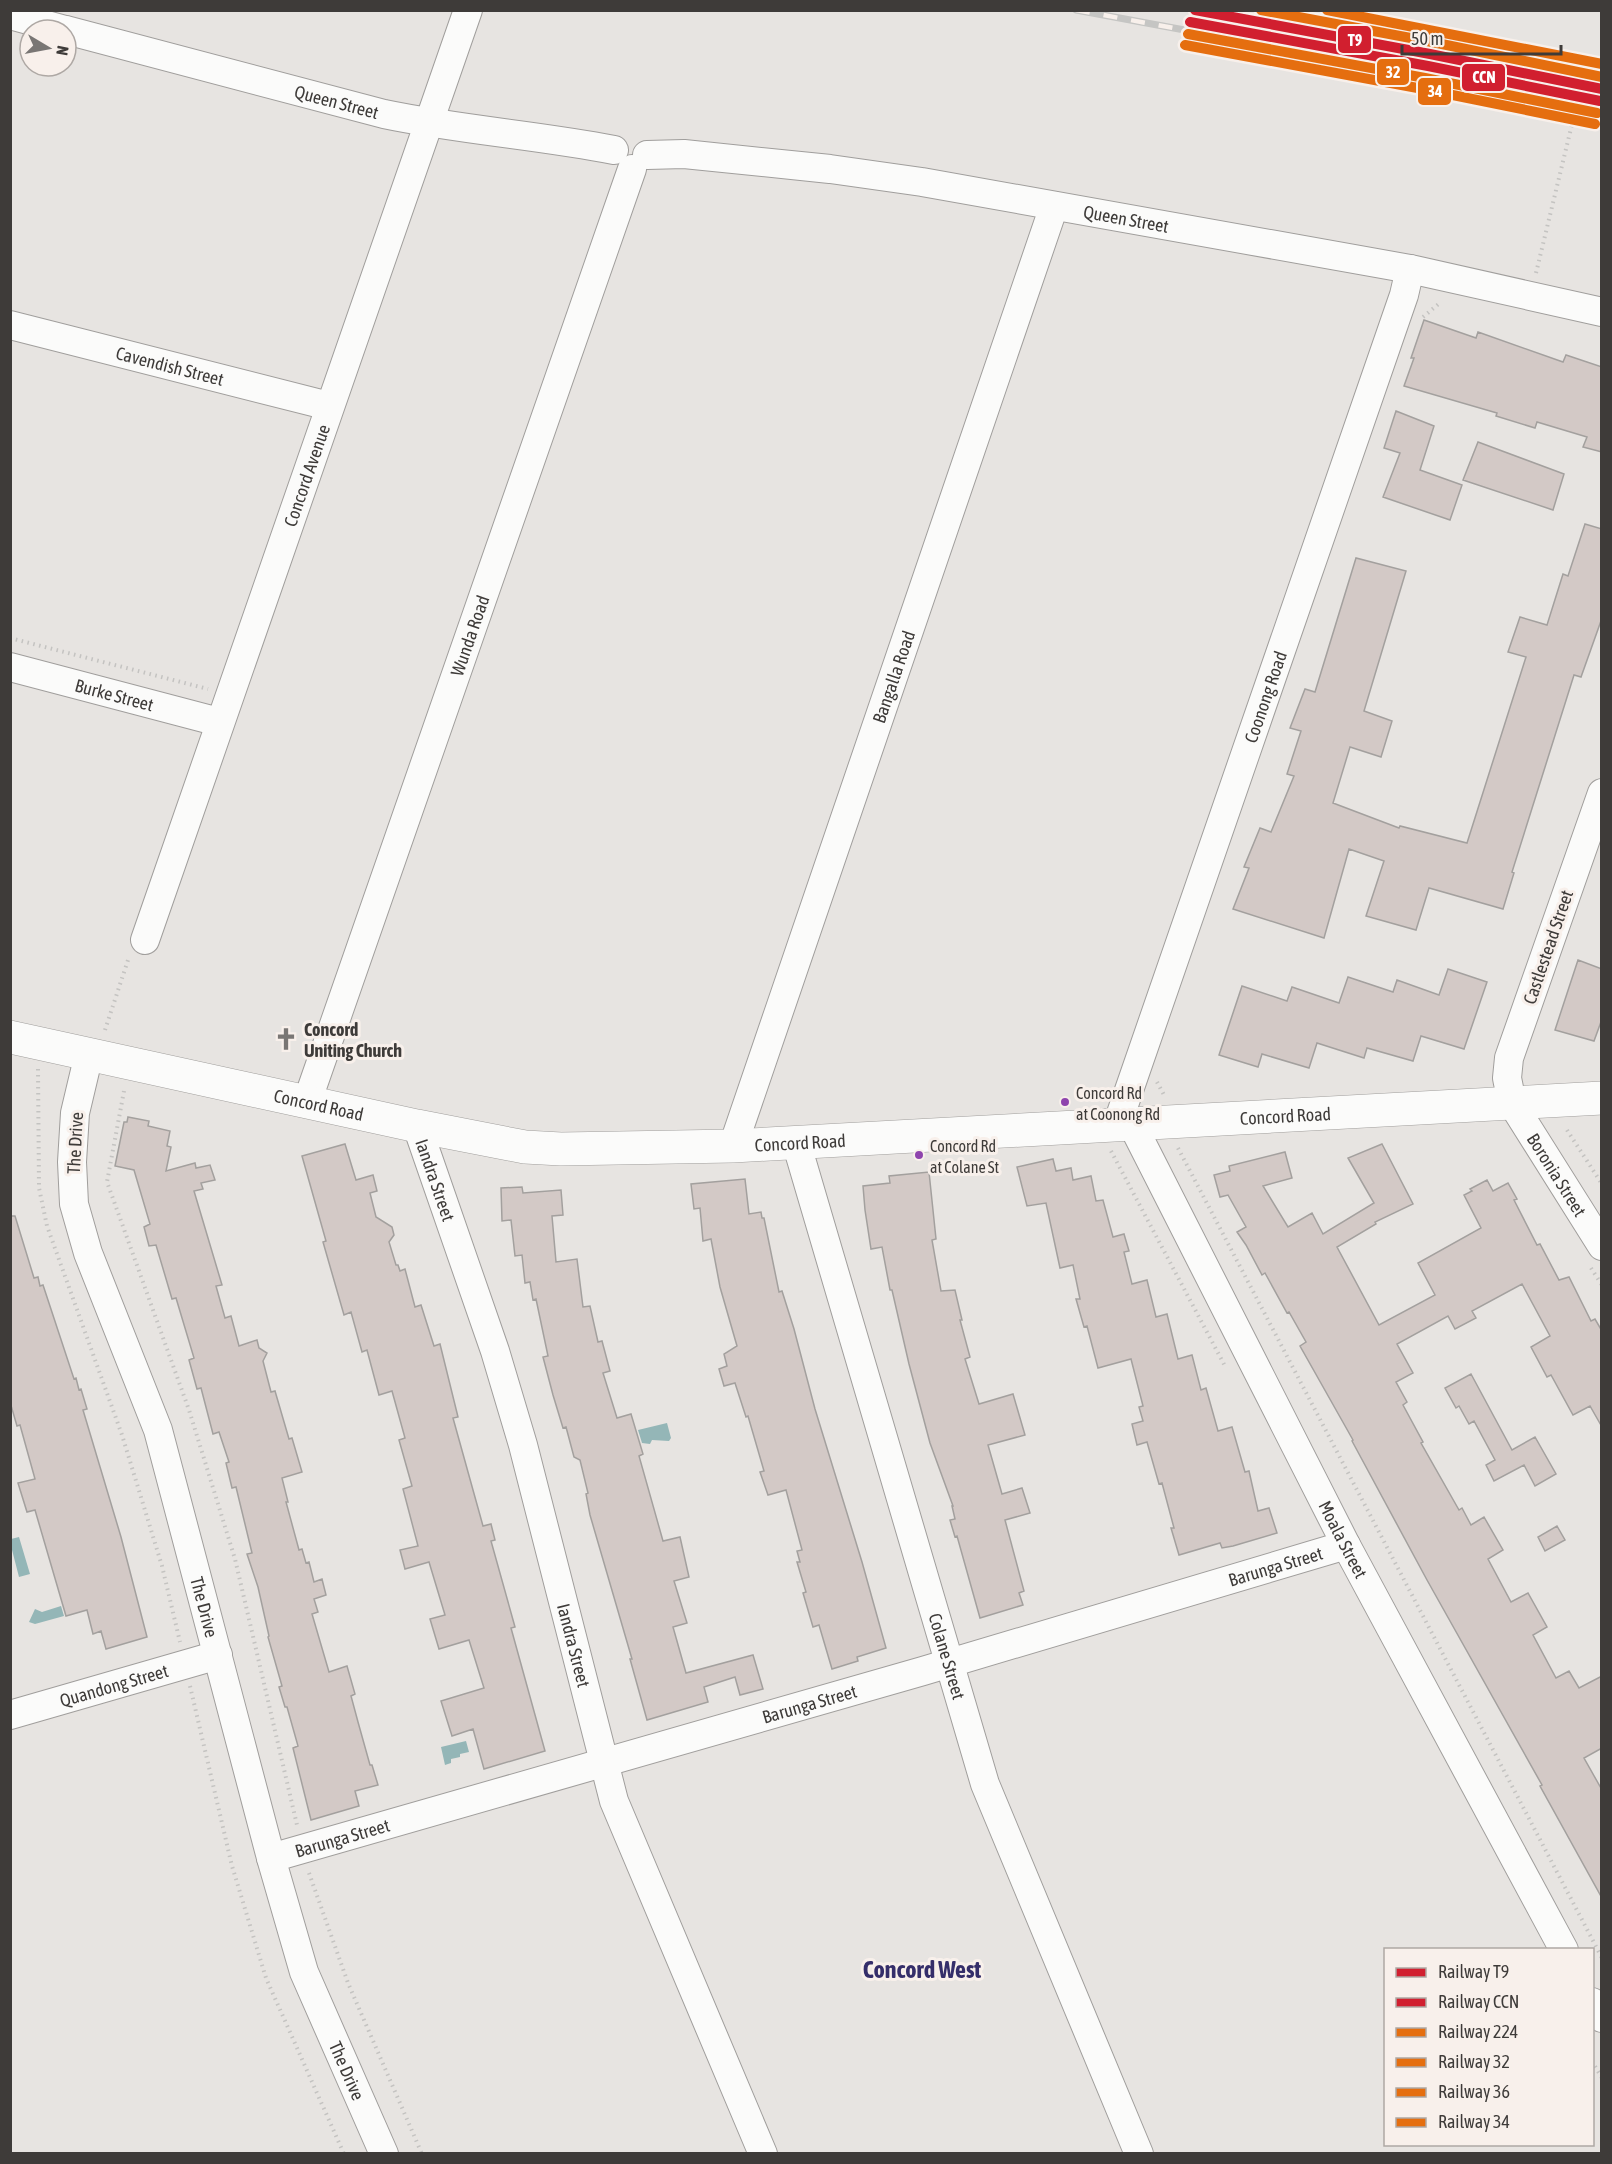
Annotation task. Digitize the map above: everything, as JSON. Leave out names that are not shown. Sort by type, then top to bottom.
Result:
[{"type":"main road","name":"Concord Road","points":[[10,1037],[97,1042],[307,1102],[525,1147],[561,1149],[733,1146],[796,1142],[1120,1133],[1602,1098]]},
{"type":"street","name":"Concord Avenue","points":[[145,940],[468,10]]},
{"type":"street","name":"Queen Street","points":[[78,33],[351,106],[427,123],[572,142],[631,158],[684,153],[922,182],[1410,269],[1531,294],[1602,312]]},
{"type":"street","name":"Wunda Road","points":[[307,1102],[631,158]]},
{"type":"street","name":"Bangalla Road","points":[[733,1146],[1054,206]]},
{"type":"street","name":"Coonong Road","points":[[1120,1133],[1404,295],[1410,269]]},
{"type":"street","name":"Cavendish Street","points":[[10,326],[329,406]]},
{"type":"street","name":"Burke Street","points":[[10,667],[219,722]]},
{"type":"street","name":"Castlestead Street","points":[[1512,1103],[1507,1078],[1509,1058],[1602,793]]},
{"type":"street","name":"The Drive","points":[[97,1042],[75,1113],[72,1162],[74,1204],[88,1252],[158,1430],[271,1858],[304,1972],[384,2154]]},
{"type":"street","name":"Boronia Street","points":[[1512,1103],[1602,1246]]},
{"type":"street","name":"Iandra Street","points":[[417,1126],[495,1351],[523,1446],[614,1801],[763,2154]]},
{"type":"street","name":"Moala Street","points":[[1120,1133],[1346,1545],[1563,1948]]},
{"type":"street","name":"Colane Street","points":[[796,1142],[985,1784],[1139,2154]]},
{"type":"street","name":"Barunga Street","points":[[271,1858],[948,1664],[1346,1545]]},
{"type":"street","name":"Quandong Street","points":[[10,1715],[218,1655]]},
{"type":"street","points":[[1594,2004],[1602,2018]]},
{"type":"path","points":[[1531,294],[1574,116]]},
{"type":"path","points":[[10,638],[209,689]]},
{"type":"path","points":[[97,1042],[131,952],[145,940]]},
{"type":"path","points":[[39,1069],[39,1188],[47,1226],[122,1435],[162,1566],[180,1644]]},
{"type":"path","points":[[124,1091],[107,1182],[189,1410],[235,1559],[299,1836]]},
{"type":"path","points":[[1567,1130],[1602,1184]]},
{"type":"path","points":[[1120,1133],[1228,1371]]},
{"type":"path","points":[[1177,1147],[1602,1958]]},
{"type":"path","points":[[188,1678],[232,1866],[266,1978],[344,2154]]},
{"type":"path","points":[[308,1872],[348,1983],[422,2154]]},
{"type":"path","points":[[1594,2063],[1602,2078]]},
{"type":"water","points":[[667,1423],[671,1438],[669,1441],[652,1440],[650,1444],[642,1443],[638,1430]]},
{"type":"water","points":[[19,1537],[30,1574],[19,1577],[11,1539]]},
{"type":"water","points":[[61,1606],[64,1616],[35,1624],[29,1622],[35,1609],[42,1612]]},
{"type":"water","points":[[466,1741],[469,1752],[460,1754],[460,1757],[451,1759],[451,1763],[445,1765],[441,1747]]},
{"type":"building","points":[[1424,320],[1476,338],[1478,332],[1563,362],[1566,355],[1602,367],[1602,452],[1583,447],[1587,437],[1537,422],[1535,428],[1496,416],[1497,413],[1404,386]]},
{"type":"building","points":[[1396,411],[1434,426],[1420,470],[1462,485],[1450,520],[1383,497],[1400,453],[1384,448]]},
{"type":"building","points":[[1478,442],[1564,474],[1553,510],[1463,480]]},
{"type":"building","points":[[1585,524],[1602,529],[1602,618],[1581,677],[1574,675],[1512,872],[1514,873],[1503,909],[1429,888],[1416,930],[1366,916],[1384,861],[1349,849],[1324,938],[1233,909],[1249,868],[1244,867],[1260,828],[1271,832],[1294,776],[1287,774],[1301,731],[1290,728],[1305,689],[1315,692],[1356,558],[1406,571],[1364,711],[1392,721],[1381,757],[1350,747],[1333,803],[1399,828],[1400,826],[1467,843],[1526,657],[1508,652],[1520,617],[1547,625],[1563,574],[1568,576]]},
{"type":"building","points":[[1578,960],[1602,969],[1602,1019],[1594,1041],[1555,1030]]},
{"type":"building","points":[[1448,969],[1487,982],[1464,1049],[1421,1036],[1413,1061],[1367,1048],[1364,1058],[1317,1043],[1309,1068],[1262,1054],[1258,1067],[1219,1055],[1242,986],[1287,1001],[1292,987],[1339,1003],[1348,977],[1393,992],[1397,980],[1439,995]]},
{"type":"building","points":[[128,1117],[149,1121],[148,1126],[170,1131],[167,1146],[171,1147],[166,1171],[195,1163],[196,1168],[210,1165],[215,1180],[201,1183],[203,1189],[194,1191],[222,1285],[216,1286],[225,1318],[231,1316],[239,1346],[257,1340],[259,1348],[267,1353],[263,1361],[271,1392],[275,1391],[289,1439],[292,1438],[302,1472],[282,1478],[288,1502],[286,1502],[299,1550],[302,1549],[306,1563],[309,1562],[314,1582],[322,1579],[326,1595],[314,1599],[318,1612],[312,1614],[329,1672],[347,1666],[355,1694],[351,1696],[370,1765],[372,1765],[378,1785],[355,1791],[359,1806],[311,1820],[293,1748],[298,1746],[279,1687],[282,1686],[268,1637],[258,1587],[247,1554],[252,1553],[236,1487],[232,1488],[226,1463],[229,1462],[219,1432],[213,1434],[201,1388],[197,1389],[189,1360],[194,1358],[176,1298],[172,1299],[156,1245],[149,1246],[144,1227],[150,1224],[134,1170],[115,1166],[124,1122],[127,1122]]},
{"type":"building","points":[[345,1144],[356,1180],[373,1175],[377,1191],[370,1193],[376,1217],[392,1227],[394,1235],[389,1242],[396,1265],[400,1271],[405,1269],[415,1307],[421,1305],[434,1346],[440,1344],[458,1417],[453,1418],[483,1526],[491,1524],[495,1540],[491,1541],[515,1627],[511,1628],[545,1751],[484,1769],[473,1729],[452,1736],[441,1701],[484,1688],[469,1640],[439,1649],[430,1619],[445,1615],[429,1562],[405,1569],[400,1550],[418,1546],[403,1489],[412,1486],[399,1440],[405,1438],[392,1391],[379,1395],[367,1350],[362,1352],[351,1312],[344,1315],[302,1156]]},
{"type":"building","points":[[1382,1144],[1413,1204],[1375,1222],[1376,1224],[1337,1247],[1379,1325],[1435,1295],[1418,1263],[1481,1228],[1464,1195],[1487,1180],[1493,1191],[1508,1183],[1537,1245],[1540,1244],[1559,1280],[1569,1277],[1591,1321],[1595,1319],[1602,1331],[1602,1427],[1590,1406],[1573,1415],[1551,1375],[1547,1377],[1531,1347],[1550,1336],[1522,1284],[1472,1311],[1476,1318],[1455,1329],[1448,1316],[1397,1344],[1413,1373],[1396,1382],[1407,1402],[1403,1405],[1423,1442],[1421,1443],[1459,1510],[1462,1508],[1471,1525],[1484,1517],[1503,1550],[1488,1559],[1511,1602],[1528,1593],[1547,1627],[1533,1635],[1556,1678],[1569,1671],[1579,1688],[1602,1676],[1602,1748],[1584,1758],[1602,1790],[1602,1898],[1300,1346],[1306,1342],[1265,1273],[1262,1275],[1237,1232],[1246,1227],[1228,1195],[1220,1197],[1214,1175],[1230,1171],[1229,1166],[1285,1152],[1292,1178],[1263,1186],[1288,1227],[1312,1213],[1323,1234],[1374,1203],[1348,1158]]},
{"type":"building","points":[[1053,1159],[1056,1171],[1071,1168],[1073,1180],[1091,1176],[1096,1201],[1103,1200],[1113,1237],[1124,1234],[1129,1251],[1124,1252],[1132,1284],[1147,1280],[1156,1317],[1167,1314],[1178,1359],[1192,1355],[1201,1390],[1206,1388],[1218,1431],[1232,1427],[1245,1472],[1249,1471],[1258,1511],[1269,1508],[1277,1533],[1233,1546],[1222,1548],[1220,1543],[1179,1555],[1162,1483],[1159,1484],[1147,1442],[1137,1445],[1132,1424],[1143,1421],[1139,1407],[1143,1406],[1131,1359],[1098,1368],[1087,1326],[1084,1327],[1076,1299],[1080,1299],[1073,1265],[1060,1268],[1046,1203],[1027,1206],[1017,1167]]},
{"type":"building","points":[[929,1172],[936,1239],[932,1240],[941,1291],[955,1290],[970,1357],[965,1359],[979,1404],[1013,1394],[1025,1435],[988,1445],[1002,1494],[1022,1488],[1030,1513],[1005,1520],[1024,1591],[1019,1593],[1023,1605],[980,1618],[957,1536],[955,1537],[950,1520],[955,1519],[953,1506],[930,1443],[892,1290],[890,1290],[882,1247],[871,1249],[865,1210],[863,1186],[890,1183],[889,1176]]},
{"type":"building","points":[[745,1179],[749,1214],[761,1212],[764,1218],[779,1292],[782,1291],[794,1329],[815,1409],[886,1648],[857,1657],[858,1661],[832,1669],[819,1625],[813,1627],[803,1593],[806,1592],[797,1562],[800,1562],[797,1551],[802,1550],[786,1490],[768,1495],[760,1472],[764,1471],[748,1416],[746,1417],[735,1383],[724,1386],[719,1369],[727,1366],[724,1354],[737,1346],[720,1287],[711,1239],[703,1241],[700,1208],[694,1209],[691,1184]]},
{"type":"building","points":[[522,1187],[523,1193],[561,1190],[563,1215],[552,1216],[556,1262],[577,1259],[583,1307],[590,1306],[598,1342],[602,1341],[610,1371],[603,1373],[617,1418],[631,1414],[643,1454],[639,1456],[663,1541],[680,1537],[689,1577],[674,1581],[687,1623],[673,1627],[686,1673],[753,1655],[763,1689],[740,1695],[735,1677],[704,1687],[708,1702],[647,1720],[630,1659],[632,1659],[590,1515],[586,1494],[588,1493],[580,1460],[574,1457],[566,1427],[563,1428],[553,1395],[543,1357],[548,1356],[536,1299],[533,1300],[530,1282],[525,1283],[522,1255],[515,1256],[511,1220],[502,1221],[501,1188]]},
{"type":"building","points":[[10,1216],[15,1216],[34,1278],[38,1277],[40,1286],[43,1285],[74,1379],[76,1378],[79,1390],[81,1389],[87,1409],[83,1410],[121,1537],[147,1637],[106,1649],[101,1631],[93,1634],[87,1610],[66,1616],[35,1510],[27,1512],[18,1483],[35,1479],[20,1425],[17,1426],[10,1402]]},
{"type":"building","points":[[1471,1374],[1512,1450],[1535,1437],[1556,1474],[1535,1486],[1524,1465],[1494,1481],[1486,1465],[1495,1460],[1474,1421],[1469,1424],[1459,1406],[1456,1408],[1445,1388]]},
{"type":"building","points":[[1557,1526],[1565,1540],[1545,1551],[1538,1537]]},
{"type":"railway","points":[[1076,10],[1461,81],[1602,110]]},
{"type":"railway","points":[[1339,10],[1602,62]]},
{"type":"rail line","name":"T9","points":[[1195,10],[1602,89]]},
{"type":"rail line","name":"224","points":[[1261,10],[1602,77]]},
{"type":"rail line","name":"36","points":[[1327,10],[1602,64]]},
{"type":"rail line","name":"CCN","points":[[1190,22],[1428,66],[1600,101]]},
{"type":"rail line","name":"32","points":[[1188,34],[1597,113]]},
{"type":"rail line","name":"34","points":[[1185,45],[1423,89],[1595,124]]},
{"type":"place","name":"Concord Uniting Church","points":[[286,1039]]},
{"type":"place","name":"Concord Rd at Coonong Rd","points":[[1065,1102]]},
{"type":"place","name":"Concord Rd at Colane St","points":[[919,1155]]},
{"type":"district","name":"Concord West","points":[[922,1969]]}]
